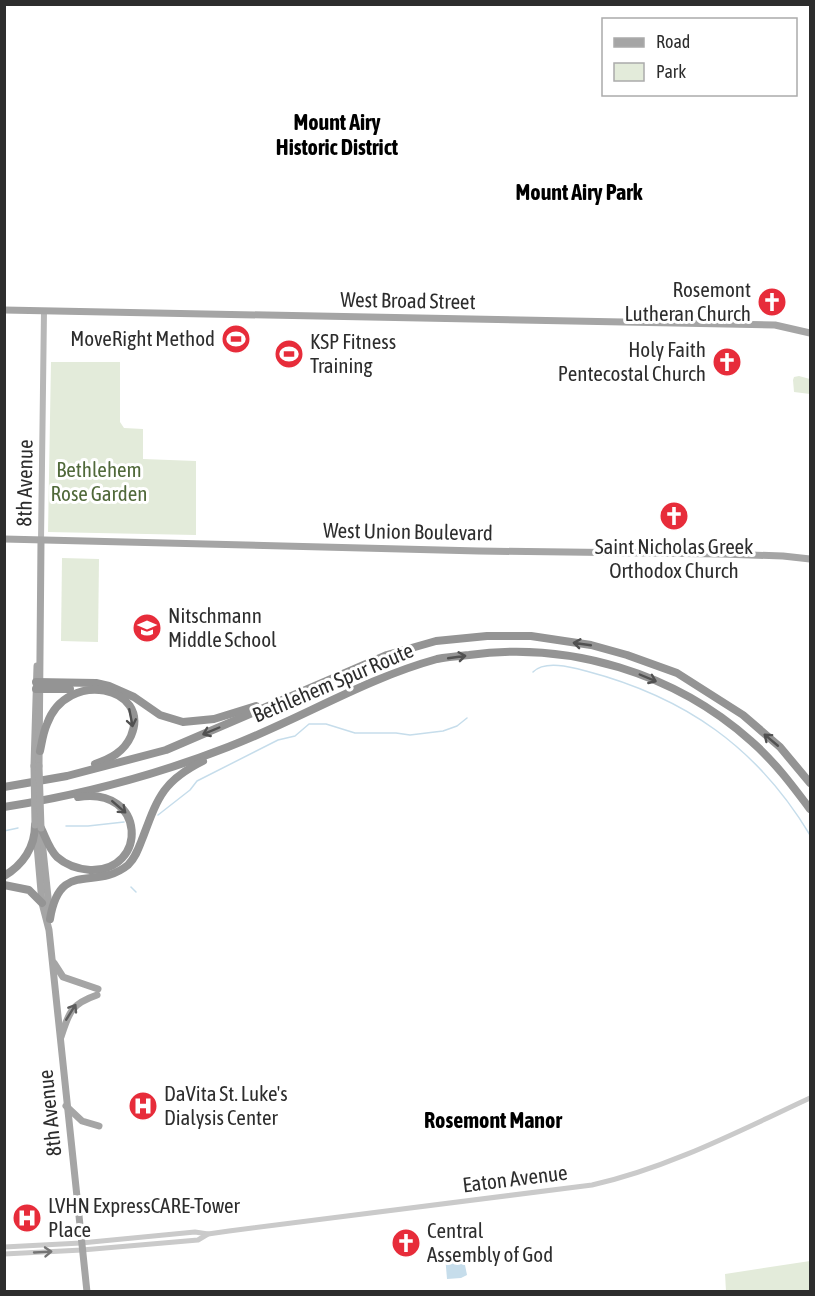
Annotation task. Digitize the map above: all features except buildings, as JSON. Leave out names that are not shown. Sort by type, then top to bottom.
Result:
[{"type":"highway","name":"Bethlehem Spur Route","points":[[7,787],[67,776],[166,750],[387,655],[436,641],[487,636],[531,636],[591,645],[677,673],[742,715],[780,747],[810,783]]},
{"type":"highway","name":"Bethlehem Spur Route","points":[[4,807],[139,779],[231,746],[384,678],[439,659],[493,651],[539,651],[589,658],[629,669],[673,688],[714,712],[751,740],[778,767],[810,809]]},
{"type":"highway","points":[[38,686],[96,683],[110,686],[160,715],[183,722],[224,717],[303,690]]},
{"type":"highway","points":[[7,787],[104,761],[117,754],[126,745],[133,729],[130,709],[114,694],[92,689],[38,686]]},
{"type":"highway","points":[[40,751],[47,724],[58,705],[73,694],[92,689]]},
{"type":"highway","points":[[4,885],[29,890],[48,910],[53,899],[68,883],[105,876],[128,865],[137,854],[155,806],[168,784],[185,770],[231,746]]},
{"type":"highway","points":[[23,804],[90,795],[105,797],[116,802],[126,811],[132,830],[130,845],[122,859],[105,868],[88,870],[70,866],[56,856],[38,827]]},
{"type":"highway","points":[[4,876],[22,862],[30,850],[38,827]]},
{"type":"main road","name":"West Broad Street","points":[[4,310],[775,325],[810,333]]},
{"type":"main road","name":"8th Avenue","points":[[44,311],[38,827],[87,1292]]},
{"type":"main road","name":"West Union Boulevard","points":[[4,539],[721,554],[810,559]]},
{"type":"main road","name":"8th Avenue","points":[[37,766],[40,751],[38,686]]},
{"type":"main road","points":[[51,958],[63,976],[98,992],[73,1007],[59,1042]]},
{"type":"main road","points":[[66,1106],[82,1121],[99,1126]]},
{"type":"street","name":"Eaton Avenue","points":[[4,1254],[195,1232],[208,1234],[592,1185],[622,1178],[669,1161],[810,1098]]},
{"type":"street","name":"Eaton Avenue","points":[[4,1247],[82,1246]]},
{"type":"green space","name":"Bethlehem Rose Garden","points":[[51,362],[120,362],[120,422],[124,428],[143,429],[143,459],[196,461],[196,535],[48,532]]},
{"type":"green space","points":[[794,377],[810,379],[810,394],[794,392],[793,380]]},
{"type":"green space","points":[[62,558],[99,559],[98,642],[61,641]]},
{"type":"green space","points":[[810,1261],[810,1291],[726,1291],[725,1274]]},
{"type":"water","points":[[457,1249],[462,1250],[467,1275],[447,1279],[445,1255]]},
{"type":"waterway","points":[[533,672],[538,668],[551,665],[580,669],[655,695],[686,711],[742,751],[767,776],[810,835]]},
{"type":"waterway","points":[[158,815],[190,790],[197,781],[278,740],[295,736],[309,724],[326,724],[355,733],[410,735],[443,731],[457,726],[467,718]]},
{"type":"waterway","points":[[66,826],[124,822]]},
{"type":"waterway","points":[[4,831],[18,828]]},
{"type":"waterway","points":[[131,887],[136,892]]},
{"type":"place","name":"Rosemont Lutheran Church","points":[[772,302]]},
{"type":"place","name":"MoveRight Method","points":[[236,339]]},
{"type":"place","name":"KSP Fitness Training","points":[[289,354]]},
{"type":"place","name":"Holy Faith Pentecostal Church","points":[[727,362]]},
{"type":"place","name":"Saint Nicholas Greek Orthodox Church","points":[[674,516]]},
{"type":"place","name":"Nitschmann Middle School","points":[[147,628]]},
{"type":"place","name":"DaVita St. Luke's Dialysis Center","points":[[143,1106]]},
{"type":"place","name":"LVHN ExpressCARE-Tower Place","points":[[27,1218]]},
{"type":"place","name":"Central Assembly of God","points":[[406,1243]]},
{"type":"district","name":"Mount Airy Historic District","points":[[337,134]]},
{"type":"district","name":"Mount Airy Park","points":[[579,192]]},
{"type":"district","name":"Rosemont Manor","points":[[493,1120]]}]
